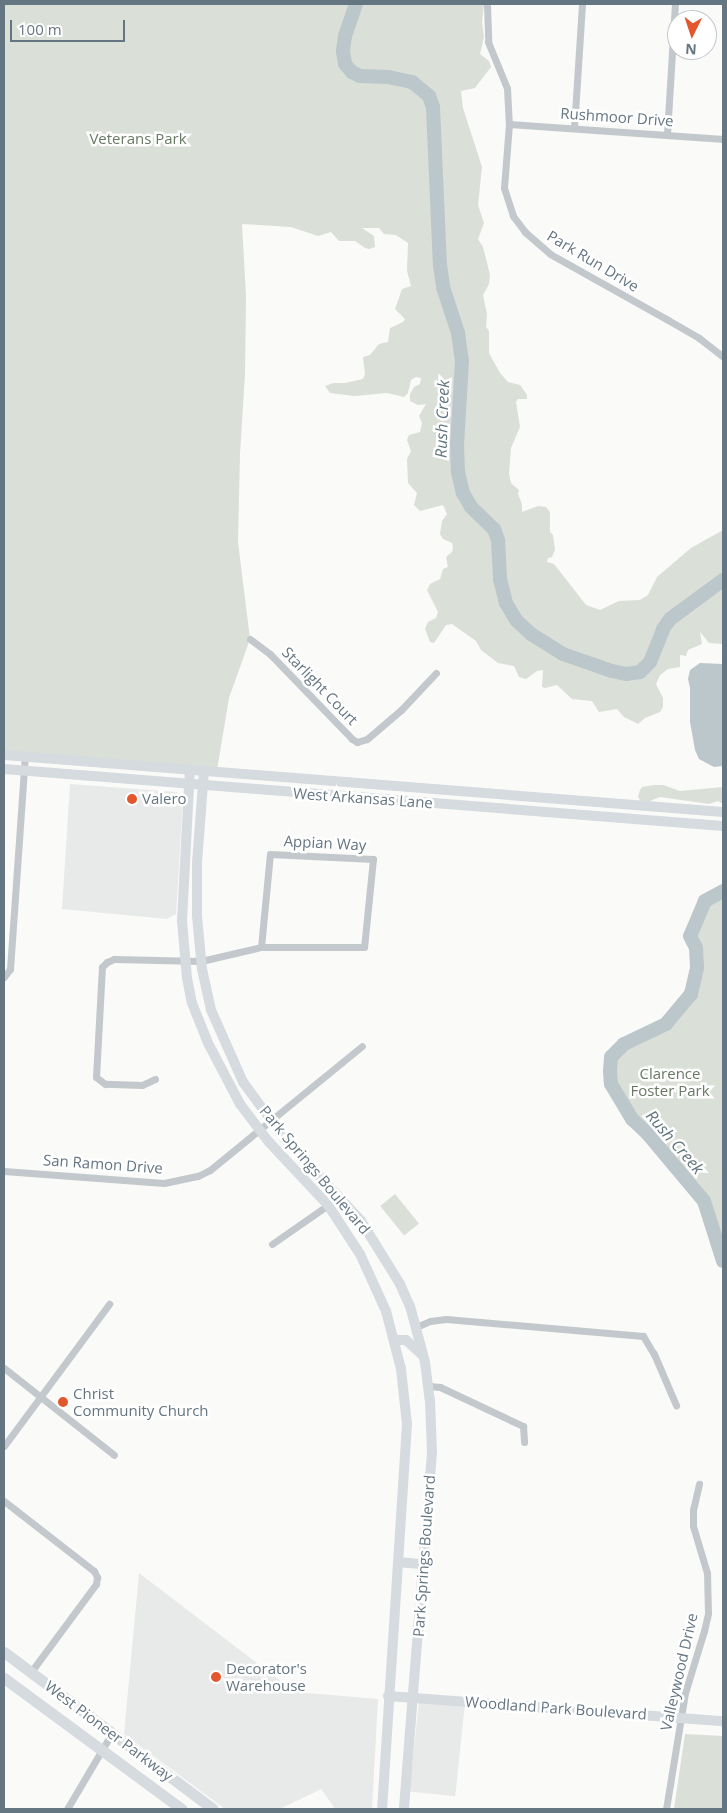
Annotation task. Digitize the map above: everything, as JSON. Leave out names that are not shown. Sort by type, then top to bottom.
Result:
[{"type":"main road","name":"West Arkansas Lane","points":[[4,755],[190,768],[723,812]]},
{"type":"main road","name":"Park Springs Boulevard","points":[[190,768],[182,921],[185,961],[192,1003],[199,1022],[240,1104],[260,1130],[328,1205],[367,1267],[379,1291],[395,1340],[405,1398],[407,1424],[382,1809]]},
{"type":"main road","name":"West Arkansas Lane","points":[[4,769],[723,826]]},
{"type":"main road","name":"Park Springs Boulevard","points":[[204,770],[197,873],[197,916],[201,961],[211,1010],[243,1082],[301,1156],[361,1220],[400,1284],[416,1327],[424,1357],[429,1386],[432,1444],[404,1809]]},
{"type":"main road","points":[[395,1340],[406,1340],[424,1357]]},
{"type":"main road","points":[[398,1562],[423,1564]]},
{"type":"main road","name":"West Pioneer Parkway","points":[[4,1652],[213,1809]]},
{"type":"main road","name":"West Pioneer Parkway","points":[[4,1678],[182,1809]]},
{"type":"main road","name":"Woodland Park Boulevard","points":[[388,1696],[723,1721]]},
{"type":"street","name":"Park Run Drive","points":[[487,4],[488,42],[507,88],[509,124],[504,188],[509,208],[525,232],[550,254],[676,324],[699,338],[723,358]]},
{"type":"street","points":[[574,128],[582,4]]},
{"type":"street","points":[[666,134],[675,4]]},
{"type":"street","name":"Rushmoor Drive","points":[[509,124],[723,138]]},
{"type":"street","name":"Starlight Court","points":[[250,639],[270,654],[357,742],[367,739],[402,710],[436,673]]},
{"type":"street","points":[[4,977],[10,968],[25,757]]},
{"type":"street","name":"Appian Way","points":[[155,1079],[142,1085],[105,1084],[96,1077],[101,972],[107,962],[114,959],[201,961],[261,947],[364,946],[373,859],[270,854],[261,947]]},
{"type":"street","name":"San Ramon Drive","points":[[4,1171],[143,1182],[177,1182],[198,1176],[210,1170],[362,1046]]},
{"type":"street","points":[[272,1244],[328,1205]]},
{"type":"street","points":[[4,1446],[109,1304]]},
{"type":"street","points":[[416,1327],[430,1321],[446,1319],[643,1336],[654,1354],[676,1405]]},
{"type":"street","points":[[4,1368],[114,1455]]},
{"type":"street","points":[[429,1386],[440,1387],[523,1426],[524,1442]]},
{"type":"street","name":"Valleywood Drive","points":[[666,1809],[680,1718],[708,1613],[707,1573],[693,1526],[693,1510],[699,1484]]},
{"type":"street","points":[[4,1501],[94,1571],[97,1580],[31,1672]]},
{"type":"street","points":[[67,1809],[112,1733]]},
{"type":"shaded area","points":[[700,663],[723,664],[723,766],[714,767],[699,759],[695,750],[690,722],[690,688],[688,679],[690,670]]},
{"type":"shaded area","points":[[70,784],[177,792],[183,799],[176,914],[167,919],[62,909]]},
{"type":"shaded area","points":[[139,1573],[295,1692],[378,1699],[372,1809],[332,1809],[334,1807],[321,1789],[280,1809],[225,1809],[124,1734]]},
{"type":"shaded area","points":[[419,1701],[465,1706],[455,1796],[409,1792]]},
{"type":"green space","name":"Veterans Park","points":[[4,4],[484,4],[482,22],[484,37],[480,54],[489,61],[491,67],[475,88],[461,91],[463,108],[482,167],[478,205],[484,223],[478,239],[483,247],[490,275],[489,284],[483,295],[487,314],[486,327],[489,331],[489,353],[500,373],[508,382],[520,385],[527,395],[527,399],[518,399],[516,402],[520,427],[511,448],[509,474],[511,483],[519,490],[518,494],[522,504],[522,512],[538,506],[546,507],[550,512],[550,532],[553,535],[555,550],[547,562],[554,564],[586,605],[600,610],[619,601],[640,600],[648,595],[657,577],[691,548],[723,530],[723,644],[709,643],[700,632],[702,644],[688,650],[686,656],[680,655],[680,667],[668,669],[660,675],[656,684],[663,698],[663,707],[660,712],[645,718],[638,724],[624,717],[617,709],[599,712],[592,701],[572,699],[557,685],[542,687],[543,670],[537,671],[526,679],[519,677],[514,666],[498,663],[481,650],[476,641],[452,624],[446,625],[434,643],[430,642],[425,629],[428,622],[436,618],[438,612],[427,590],[430,584],[440,579],[443,569],[448,567],[446,557],[452,552],[453,547],[452,543],[443,539],[440,534],[442,521],[447,514],[443,505],[420,511],[414,505],[417,493],[408,483],[407,459],[411,451],[407,440],[409,435],[420,432],[422,423],[419,416],[426,404],[418,405],[410,401],[410,394],[414,387],[420,384],[421,378],[416,377],[411,380],[408,393],[404,397],[387,393],[354,396],[330,393],[325,386],[333,383],[345,383],[363,379],[365,374],[363,357],[370,355],[379,344],[388,342],[390,328],[403,322],[405,319],[395,309],[402,289],[411,286],[407,271],[408,243],[396,235],[384,234],[379,228],[362,228],[374,236],[375,247],[369,249],[355,241],[339,241],[331,232],[318,236],[291,227],[242,224],[246,296],[245,374],[240,454],[238,542],[250,639],[229,698],[217,770],[4,754]]},
{"type":"green space","points":[[663,785],[680,791],[723,787],[723,804],[718,801],[709,804],[660,797],[650,801],[641,801],[638,797],[642,787]]},
{"type":"green space","name":"Clarence Foster Park","points":[[723,891],[723,1261],[704,1201],[647,1133],[632,1119],[611,1084],[610,1071],[611,1057],[624,1044],[666,1024],[691,994],[697,968],[696,948],[690,936],[705,901]]},
{"type":"green space","points":[[395,1194],[419,1224],[404,1235],[380,1206]]},
{"type":"green space","points":[[685,1734],[723,1736],[723,1809],[674,1809]]},
{"type":"waterway","name":"Rush Creek","points":[[356,4],[345,36],[343,51],[345,64],[352,72],[360,76],[388,77],[412,82],[429,96],[433,107],[440,265],[443,287],[458,333],[462,361],[457,444],[458,472],[463,493],[471,507],[494,529],[498,540],[500,579],[506,603],[517,621],[531,634],[563,654],[612,671],[626,674],[640,672],[650,662],[663,629],[670,619],[723,580]]},
{"type":"waterway","name":"Rush Creek","points":[[723,891],[705,901],[690,936],[696,948],[697,968],[691,994],[666,1024],[624,1044],[611,1057],[610,1071],[611,1084],[632,1119],[647,1133],[704,1201],[723,1261]]},
{"type":"place","name":"Valero","points":[[132,799]]},
{"type":"place","name":"Christ Community Church","points":[[63,1402]]},
{"type":"place","name":"Decorator's Warehouse","points":[[216,1677]]}]
